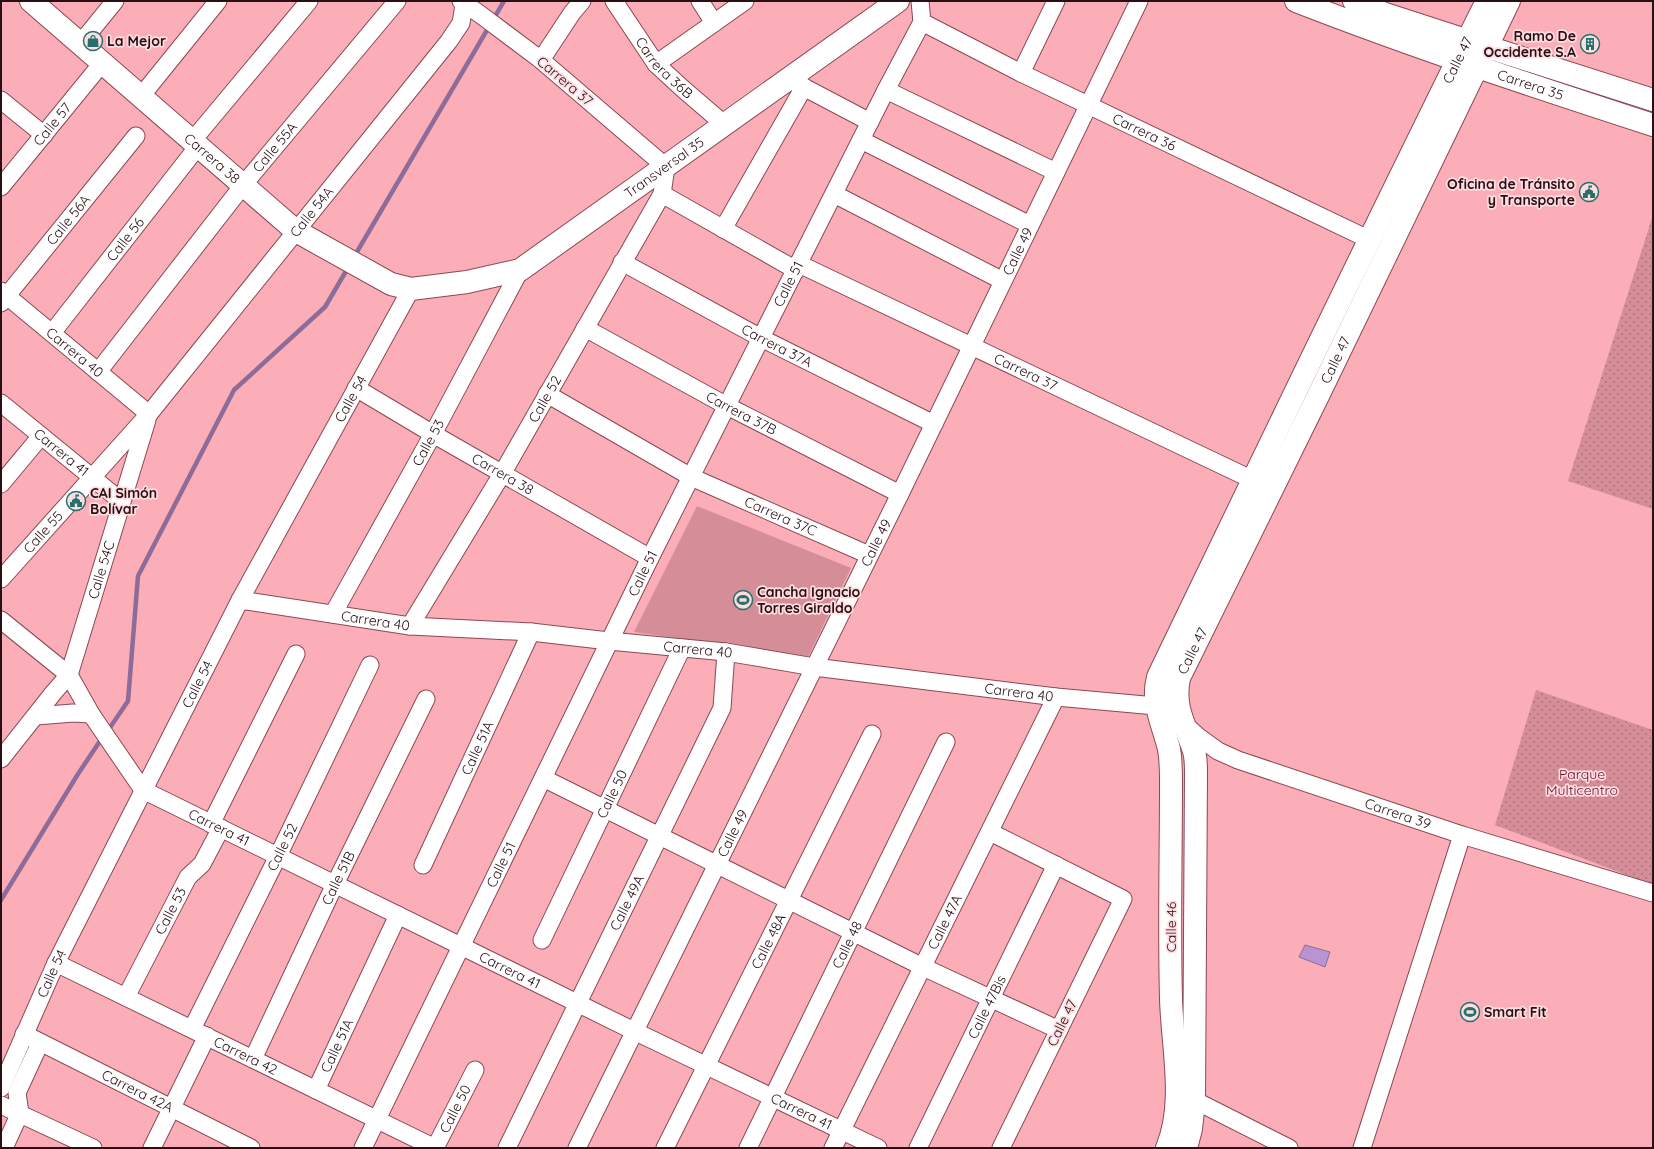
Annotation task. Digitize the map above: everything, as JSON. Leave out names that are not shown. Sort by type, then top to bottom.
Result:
[{"type":"main road","name":"Carrera 38","points":[[31,1],[142,95],[296,231],[369,270],[391,284],[411,289]]},
{"type":"main road","name":"Transversal 35","points":[[411,289],[467,282],[520,270],[725,125],[796,83],[898,1]]},
{"type":"main road","name":"Carrera 35","points":[[1296,1],[1379,33],[1467,64],[1653,125]]},
{"type":"main road","name":"Carrera 35","points":[[1354,1],[1386,14],[1653,100]]},
{"type":"main road","name":"Calle 47","points":[[1477,44],[1487,1]]},
{"type":"main road","name":"Calle 47","points":[[1182,722],[1176,697],[1178,682],[1182,670],[1321,389],[1467,64],[1477,44],[1509,1]]},
{"type":"main road","name":"Calle 47","points":[[1156,706],[1155,688],[1158,678],[1319,346],[1368,239],[1467,64]]},
{"type":"main road","name":"Calle 46","points":[[1156,706],[1169,751],[1171,768],[1171,999],[1177,1091],[1173,1127],[1167,1148]]},
{"type":"main road","name":"Calle 46","points":[[1182,722],[1194,752],[1196,773],[1194,1100],[1191,1129],[1186,1148]]},
{"type":"street","points":[[80,44],[115,1]]},
{"type":"street","points":[[142,95],[218,1]]},
{"type":"street","name":"Calle 56","points":[[52,333],[196,143],[309,1]]},
{"type":"street","name":"Calle 55A","points":[[98,372],[244,184],[397,1]]},
{"type":"street","points":[[541,60],[572,13],[582,1]]},
{"type":"street","name":"Carrera 36B","points":[[614,1],[656,64],[725,125]]},
{"type":"street","points":[[700,1],[714,23]]},
{"type":"street","points":[[656,64],[745,1]]},
{"type":"street","points":[[920,1],[922,22]]},
{"type":"street","points":[[1021,73],[1056,1]]},
{"type":"street","name":"Calle 49","points":[[577,1148],[900,494],[1139,1]]},
{"type":"street","name":"Carrera 37","points":[[462,3],[481,15],[541,60],[666,167]]},
{"type":"street","name":"Calle 54A","points":[[148,414],[449,42],[461,23],[462,3]]},
{"type":"street","name":"Carrera 36","points":[[922,22],[1021,73],[1368,239]]},
{"type":"street","name":"Calle 51","points":[[363,1148],[650,558],[886,90],[922,22]]},
{"type":"street","name":"Calle 57","points":[[1,187],[103,62]]},
{"type":"street","points":[[723,229],[796,83],[870,122]]},
{"type":"street","points":[[886,90],[1056,172]]},
{"type":"street","points":[[1,100],[44,135]]},
{"type":"street","name":"Calle 56A","points":[[3,297],[136,136]]},
{"type":"street","points":[[861,140],[1030,225]]},
{"type":"street","name":"Calle 52","points":[[410,626],[502,474],[662,194],[666,167]]},
{"type":"street","name":"Carrera 37","points":[[662,194],[723,229],[797,267],[972,346],[1253,480]]},
{"type":"street","points":[[834,194],[1003,281]]},
{"type":"street","name":"Carrera 37A","points":[[622,262],[761,338],[934,424]]},
{"type":"street","name":"Calle 53","points":[[333,614],[433,434],[520,270]]},
{"type":"street","name":"Calle 54","points":[[1,1088],[56,963],[240,600],[411,289]]},
{"type":"street","name":"Carrera 40","points":[[3,297],[52,333],[148,414]]},
{"type":"street","name":"Carrera 37B","points":[[585,328],[727,406],[900,494]]},
{"type":"street","name":"Carrera 38","points":[[356,388],[502,474],[650,558]]},
{"type":"street","name":"Carrera 37C","points":[[547,394],[691,477],[869,555]]},
{"type":"street","name":"Carrera 41","points":[[1,403],[121,501]]},
{"type":"street","name":"Calle 55","points":[[1,578],[148,414]]},
{"type":"street","name":"Calle 54C","points":[[1,759],[54,692],[69,676],[148,414]]},
{"type":"street","points":[[1,484],[41,436]]},
{"type":"street","name":"Carrera 40","points":[[240,600],[410,626],[531,632],[726,652],[814,666],[1056,697],[1156,706]]},
{"type":"street","points":[[1,620],[69,676],[102,731],[143,790]]},
{"type":"street","name":"Calle 51A","points":[[423,865],[531,632]]},
{"type":"street","name":"Calle 50","points":[[542,940],[682,648]]},
{"type":"street","name":"Calle 49A","points":[[507,1148],[722,708],[726,652]]},
{"type":"street","name":"Calle 53","points":[[126,997],[188,877],[202,864],[216,826],[296,654]]},
{"type":"street","name":"Calle 52","points":[[199,1032],[278,856],[370,665]]},
{"type":"street","name":"Calle 47A","points":[[833,1148],[1056,697]]},
{"type":"street","name":"Calle 51B","points":[[253,1059],[335,884],[426,699]]},
{"type":"street","name":"Carrera 39","points":[[1156,706],[1182,722],[1218,751],[1238,760],[1462,835],[1653,893]]},
{"type":"street","points":[[36,716],[73,713],[91,714]]},
{"type":"street","name":"Calle 48A","points":[[665,1148],[872,734]]},
{"type":"street","name":"Calle 48","points":[[748,1148],[946,742]]},
{"type":"street","points":[[543,778],[853,933],[1059,1030]]},
{"type":"street","name":"Carrera 41","points":[[143,790],[634,1031],[878,1148]]},
{"type":"street","points":[[990,832],[1056,865]]},
{"type":"street","points":[[1362,1148],[1462,835]]},
{"type":"street","name":"Calle 47","points":[[1002,1148],[1123,899],[1056,865]]},
{"type":"street","name":"Calle 47Bis","points":[[918,1148],[1056,865]]},
{"type":"street","name":"Calle 51A","points":[[316,1090],[398,915]]},
{"type":"street","name":"Carrera 42","points":[[56,963],[435,1148]]},
{"type":"street","points":[[152,1148],[172,1109],[199,1032]]},
{"type":"street","name":"Carrera 42A","points":[[24,1034],[251,1148]]},
{"type":"street","points":[[4,1148],[20,1113],[17,1093],[40,1043]]},
{"type":"street","name":"Calle 50","points":[[435,1148],[476,1070]]},
{"type":"street","points":[[1194,1100],[1288,1148]]},
{"type":"street","points":[[1,1105],[93,1148]]},
{"type":"green space","points":[[1653,215],[1653,509],[1568,481]]},
{"type":"green space","name":"Cancha Ignacio Torres Giraldo","points":[[697,506],[851,568],[808,657],[634,632]]},
{"type":"green space","name":"Parque Multicentro","points":[[1536,690],[1653,730],[1653,885],[1495,825]]},
{"type":"shaded area","points":[[1305,945],[1330,952],[1325,967],[1299,957]]},
{"type":"waterway","points":[[354,257],[504,1]]},
{"type":"waterway","points":[[107,732],[128,701],[138,576],[234,390],[325,307],[349,266]]},
{"type":"waterway","points":[[1,900],[78,774],[102,738]]},
{"type":"place","name":"La Mejor","points":[[93,41]]},
{"type":"place","name":"Ramo De Occidente S.A","points":[[1590,44]]},
{"type":"place","name":"Oficina de Tránsito y Transporte","points":[[1589,192]]},
{"type":"place","name":"CAI Simón Bolívar","points":[[76,501]]},
{"type":"place","name":"Cancha Ignacio Torres Giraldo","points":[[743,600]]},
{"type":"place","name":"Smart Fit","points":[[1470,1012]]}]
